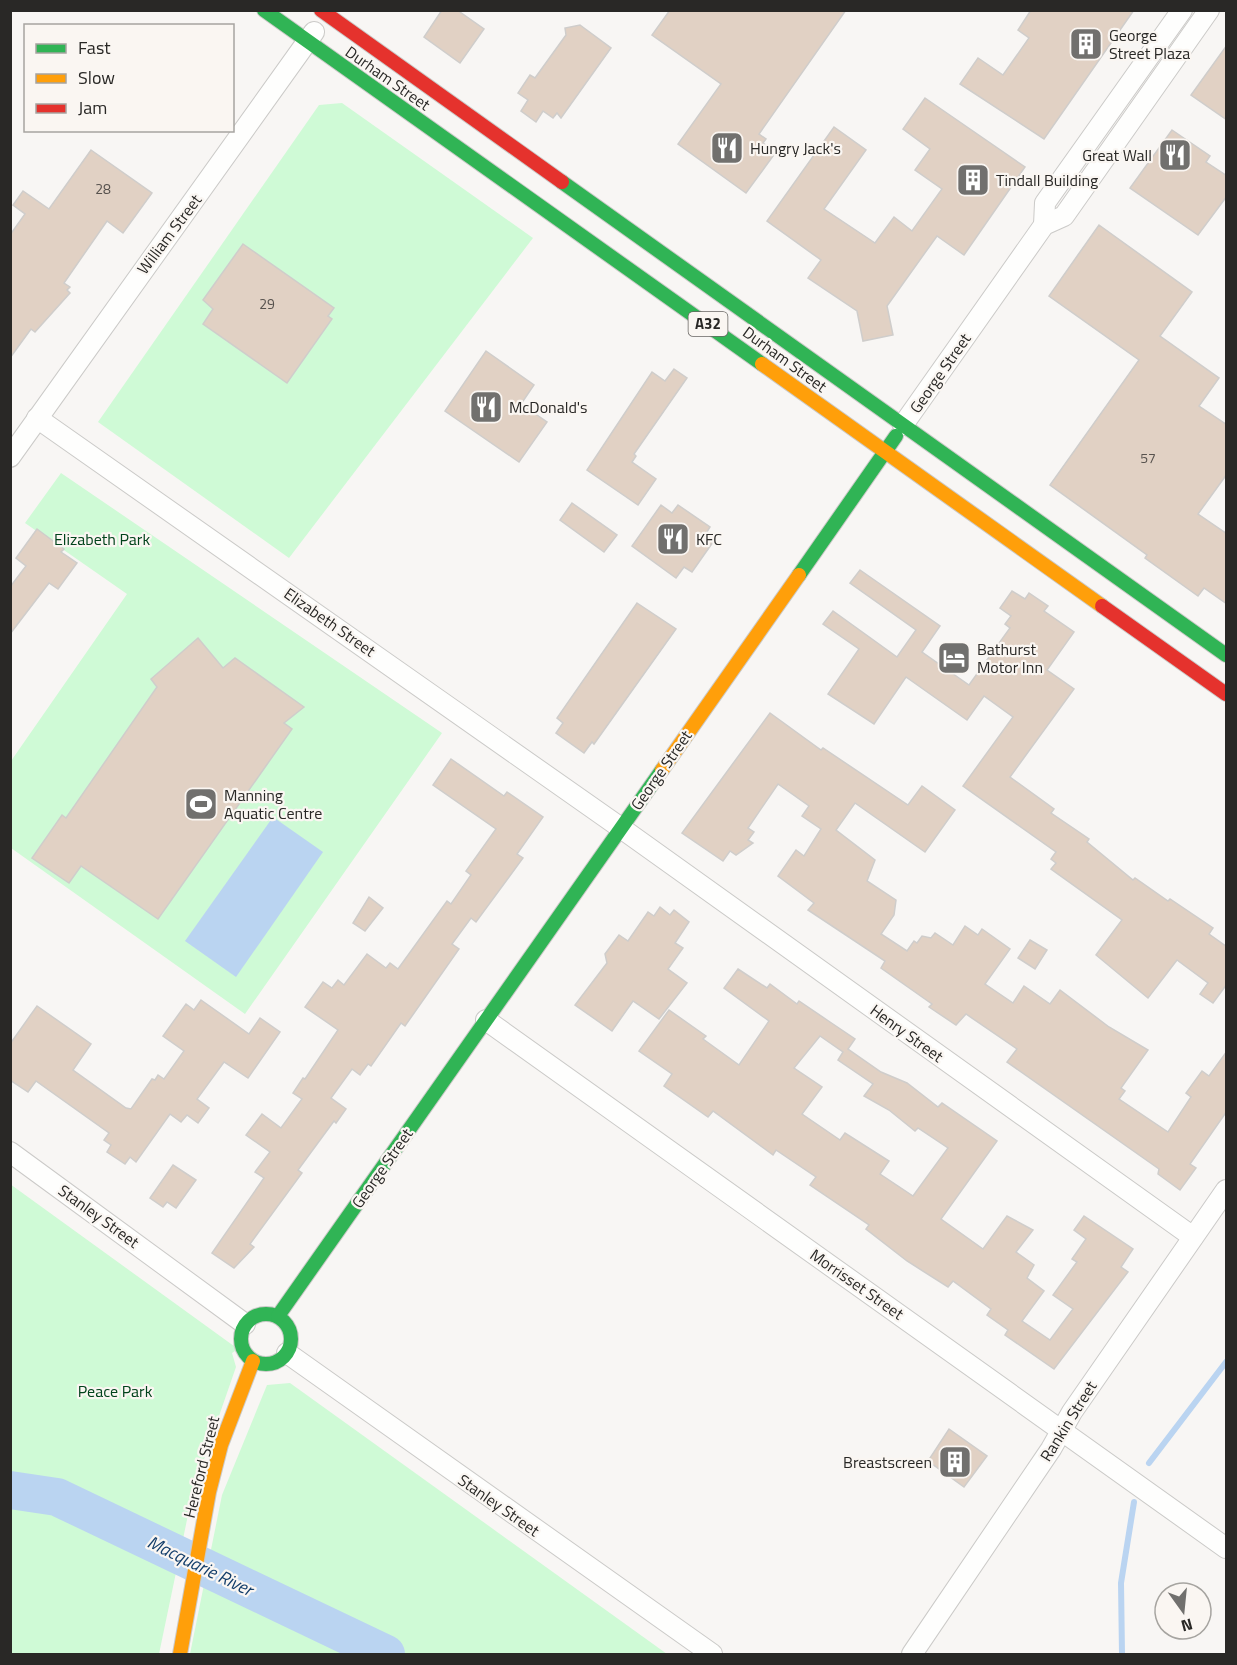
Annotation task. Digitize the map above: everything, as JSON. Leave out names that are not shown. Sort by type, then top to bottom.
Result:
[{"type":"main road","name":"Durham Street","points":[[264,10],[1227,694]]},
{"type":"main road","name":"Durham Street","points":[[325,12],[1227,655]]},
{"type":"main road","name":"George Street","points":[[278,1316],[903,425]]},
{"type":"main road","points":[[257,1315],[278,1316],[290,1329],[291,1345],[287,1353],[275,1363],[268,1365],[253,1361],[242,1348],[241,1340],[245,1324],[257,1315]]},
{"type":"main road","name":"Hereford Street","points":[[180,1654],[202,1532],[221,1445],[253,1361]]},
{"type":"street","name":"George Street","points":[[903,425],[1044,225],[1046,203],[1182,10]]},
{"type":"street","name":"George Street","points":[[1044,225],[1064,216],[1209,10]]},
{"type":"street","name":"William Street","points":[[10,457],[308,41],[325,12]]},
{"type":"street","name":"Elizabeth Street","points":[[37,418],[621,828]]},
{"type":"street","name":"Henry Street","points":[[621,828],[1192,1238]]},
{"type":"street","name":"Morrisset Street","points":[[486,1020],[1227,1548]]},
{"type":"street","name":"Stanley Street","points":[[10,1152],[245,1324]]},
{"type":"street","name":"Rankin Street","points":[[912,1654],[1192,1238],[1227,1190]]},
{"type":"street","name":"Stanley Street","points":[[287,1353],[712,1654]]},
{"type":"green space","points":[[342,103],[533,238],[289,558],[98,422],[319,105]]},
{"type":"green space","name":"Manning Aquatic Centre","points":[[61,473],[442,733],[245,1014],[11,848],[11,761],[127,594],[25,523]]},
{"type":"green space","name":"Peace Park","points":[[10,1184],[238,1349],[232,1353],[236,1367],[193,1491],[159,1654],[11,1654]]},
{"type":"green space","points":[[290,1383],[667,1654],[190,1654],[222,1495],[267,1385]]},
{"type":"water","points":[[273,817],[323,852],[236,977],[185,941]]},
{"type":"building","points":[[442,10],[457,10],[484,29],[460,63],[424,37]]},
{"type":"building","points":[[670,10],[846,10],[759,134],[766,139],[763,143],[776,152],[746,193],[678,144],[721,84],[652,35]]},
{"type":"building","points":[[1031,10],[1134,10],[1044,139],[960,84],[978,58],[1003,75],[1029,38],[1018,30]]},
{"type":"building","points":[[580,25],[611,48],[561,118],[557,113],[553,118],[543,111],[536,122],[521,111],[528,100],[518,93],[530,75],[535,78],[566,35],[565,28]]},
{"type":"building","points":[[1227,45],[1227,120],[1191,95]]},
{"type":"building","points":[[925,98],[1025,167],[964,255],[937,236],[887,306],[893,335],[863,341],[857,311],[808,278],[821,260],[767,221],[834,127],[866,150],[824,209],[875,243],[894,217],[912,231],[942,189],[915,170],[930,149],[903,129]]},
{"type":"building","points":[[1172,130],[1210,156],[1206,162],[1227,176],[1227,196],[1198,235],[1130,188]]},
{"type":"building","points":[[91,150],[152,193],[123,233],[107,221],[64,283],[70,287],[67,290],[70,293],[35,332],[31,329],[10,358],[10,235],[25,214],[13,205],[23,191],[49,209]]},
{"type":"building","points":[[1099,225],[1192,292],[1160,336],[1219,378],[1199,406],[1227,425],[1227,474],[1198,514],[1227,534],[1227,604],[1204,588],[1198,596],[1145,558],[1147,555],[1050,485],[1139,360],[1049,296]]},
{"type":"building","points":[[243,244],[334,308],[328,316],[332,319],[287,383],[203,324],[213,309],[203,300]]},
{"type":"building","name":"McDonald's","points":[[486,351],[534,385],[521,404],[547,422],[519,462],[445,411]]},
{"type":"building","points":[[674,369],[687,378],[634,454],[636,456],[632,462],[656,479],[638,505],[587,470],[652,372],[665,381]]},
{"type":"building","points":[[572,503],[617,535],[604,552],[560,520]]},
{"type":"building","name":"KFC","points":[[661,505],[672,513],[678,505],[710,527],[705,535],[713,542],[692,572],[684,567],[676,578],[632,546]]},
{"type":"building","points":[[37,529],[64,549],[61,552],[77,563],[58,589],[49,583],[10,634],[10,587],[26,566],[16,558]]},
{"type":"building","points":[[860,570],[940,626],[922,652],[969,685],[1010,628],[1005,624],[1011,616],[1000,608],[1012,591],[1025,599],[1029,593],[1048,606],[1044,611],[1074,632],[1047,670],[1074,689],[1010,777],[1054,809],[1051,813],[1089,839],[1087,842],[1133,880],[1135,878],[1168,901],[1170,899],[1213,928],[1209,934],[1227,947],[1227,984],[1213,1003],[1200,994],[1208,983],[1177,960],[1148,998],[1096,955],[1122,920],[1051,869],[1056,863],[1051,859],[1056,852],[963,786],[1013,717],[984,696],[967,720],[906,677],[874,724],[828,694],[859,649],[823,624],[833,611],[897,657],[916,630],[850,583]]},
{"type":"building","points":[[637,603],[676,629],[594,744],[592,742],[584,753],[556,733],[563,723],[557,718]]},
{"type":"building","points":[[198,638],[223,668],[235,658],[304,707],[284,723],[292,729],[158,919],[81,866],[69,883],[32,858],[62,815],[66,818],[157,687],[151,679]]},
{"type":"building","points":[[770,713],[821,750],[823,748],[908,805],[922,786],[955,810],[925,852],[855,803],[836,830],[875,860],[867,881],[896,900],[894,915],[881,934],[907,951],[914,941],[917,943],[922,936],[931,938],[935,933],[953,945],[965,926],[978,935],[982,929],[1010,949],[985,984],[1013,1003],[1024,986],[1050,1004],[1060,990],[1109,1027],[1148,1050],[1121,1088],[1125,1091],[1119,1099],[1168,1132],[1191,1097],[1186,1093],[1202,1071],[1209,1076],[1227,1051],[1227,1111],[1190,1164],[1196,1168],[1180,1190],[1158,1174],[1159,1169],[1007,1062],[1017,1049],[966,1014],[956,1025],[929,1007],[932,1004],[881,968],[885,961],[808,910],[814,903],[778,876],[796,850],[804,856],[821,829],[802,816],[809,806],[778,784],[748,828],[754,832],[748,840],[753,843],[736,855],[730,851],[723,861],[682,833]]},
{"type":"building","points":[[451,759],[504,796],[507,792],[543,817],[517,854],[523,858],[476,922],[471,918],[452,944],[459,949],[405,1026],[401,1023],[371,1066],[368,1064],[360,1075],[352,1069],[331,1098],[346,1109],[336,1123],[334,1121],[298,1170],[302,1173],[250,1244],[254,1247],[234,1268],[212,1253],[264,1178],[255,1172],[270,1152],[246,1135],[262,1114],[281,1128],[302,1099],[293,1093],[338,1030],[305,1007],[323,982],[332,988],[338,980],[344,985],[367,954],[386,968],[390,963],[398,969],[447,901],[451,904],[471,875],[466,871],[496,829],[433,785]]},
{"type":"building","points":[[369,897],[383,908],[365,931],[353,923]]},
{"type":"building","points":[[660,907],[670,915],[674,910],[689,922],[675,943],[683,948],[668,969],[687,983],[659,1019],[633,1001],[612,1031],[575,1005],[607,963],[605,954],[619,935],[628,941],[648,912],[654,916]]},
{"type":"building","points":[[1030,940],[1047,950],[1035,969],[1018,958]]},
{"type":"building","points":[[738,969],[767,988],[770,984],[797,1004],[799,1001],[855,1039],[848,1049],[881,1072],[907,1083],[938,1107],[942,1103],[997,1141],[941,1219],[983,1249],[1007,1216],[1033,1230],[1016,1252],[1034,1265],[1027,1278],[1044,1291],[1022,1321],[1050,1340],[1073,1309],[1053,1295],[1077,1262],[1072,1259],[1086,1239],[1074,1230],[1084,1216],[1133,1249],[1121,1267],[1128,1272],[1054,1369],[1005,1335],[1008,1330],[987,1315],[991,1309],[953,1281],[948,1287],[907,1261],[866,1229],[869,1225],[810,1185],[816,1177],[776,1150],[773,1155],[713,1111],[708,1117],[664,1086],[672,1074],[639,1051],[669,1010],[706,1036],[703,1039],[739,1065],[769,1021],[724,988]],"holes":[[[820,1036],[843,1052],[838,1060],[873,1084],[864,1096],[889,1110],[915,1131],[918,1128],[948,1148],[913,1196],[880,1174],[889,1161],[845,1133],[840,1140],[802,1114],[822,1087],[794,1068]]]},
{"type":"building","points":[[201,1000],[249,1034],[260,1018],[280,1032],[248,1078],[224,1062],[197,1099],[209,1108],[198,1123],[187,1115],[181,1122],[170,1114],[136,1162],[130,1157],[125,1164],[107,1152],[111,1145],[104,1140],[109,1133],[36,1081],[28,1092],[10,1080],[10,1044],[37,1006],[91,1044],[73,1070],[126,1108],[131,1109],[152,1079],[155,1080],[158,1075],[164,1079],[184,1051],[163,1036],[186,1004],[194,1010]]},
{"type":"building","points":[[173,1165],[196,1180],[176,1208],[167,1202],[163,1207],[150,1198]]},
{"type":"building","name":"Breastscreen","points":[[949,1429],[987,1456],[964,1487],[928,1461]]},
{"type":"waterway","points":[[1149,1463],[1226,1362]]},
{"type":"waterway","name":"Macquarie River","points":[[10,1490],[57,1497],[386,1654]]},
{"type":"waterway","points":[[1122,1654],[1121,1583],[1134,1502]]},
{"type":"traffic: fast","points":[[264,10],[762,364]]},
{"type":"traffic: fast","points":[[562,182],[1226,655]]},
{"type":"traffic: fast","points":[[799,575],[896,436]]},
{"type":"traffic: fast","points":[[278,1316],[662,770]]},
{"type":"traffic: fast","points":[[261,1314],[271,1314],[284,1321],[291,1334],[291,1339],[291,1344],[284,1357],[271,1364],[261,1364],[252,1360],[245,1353],[241,1344],[241,1334],[245,1325],[252,1318],[261,1314]]},
{"type":"traffic: slow","points":[[762,364],[1102,606]]},
{"type":"traffic: slow","points":[[662,770],[799,575]]},
{"type":"traffic: slow","points":[[180,1654],[209,1492],[221,1445],[253,1361]]},
{"type":"traffic: jam","points":[[321,10],[562,182]]},
{"type":"traffic: jam","points":[[1102,606],[1226,694]]},
{"type":"place","name":"George Street Plaza","points":[[1086,44]]},
{"type":"place","name":"Hungry Jack's","points":[[727,148]]},
{"type":"place","name":"Great Wall","points":[[1175,155]]},
{"type":"place","name":"Tindall Building","points":[[973,180]]},
{"type":"place","name":"McDonald's","points":[[486,407]]},
{"type":"place","name":"KFC","points":[[673,539]]},
{"type":"place","name":"Bathurst Motor Inn","points":[[954,658]]},
{"type":"place","name":"Manning Aquatic Centre","points":[[201,804]]},
{"type":"place","name":"Breastscreen","points":[[955,1462]]},
{"type":"park label","name":"Elizabeth Park","points":[[102,539]]}]
